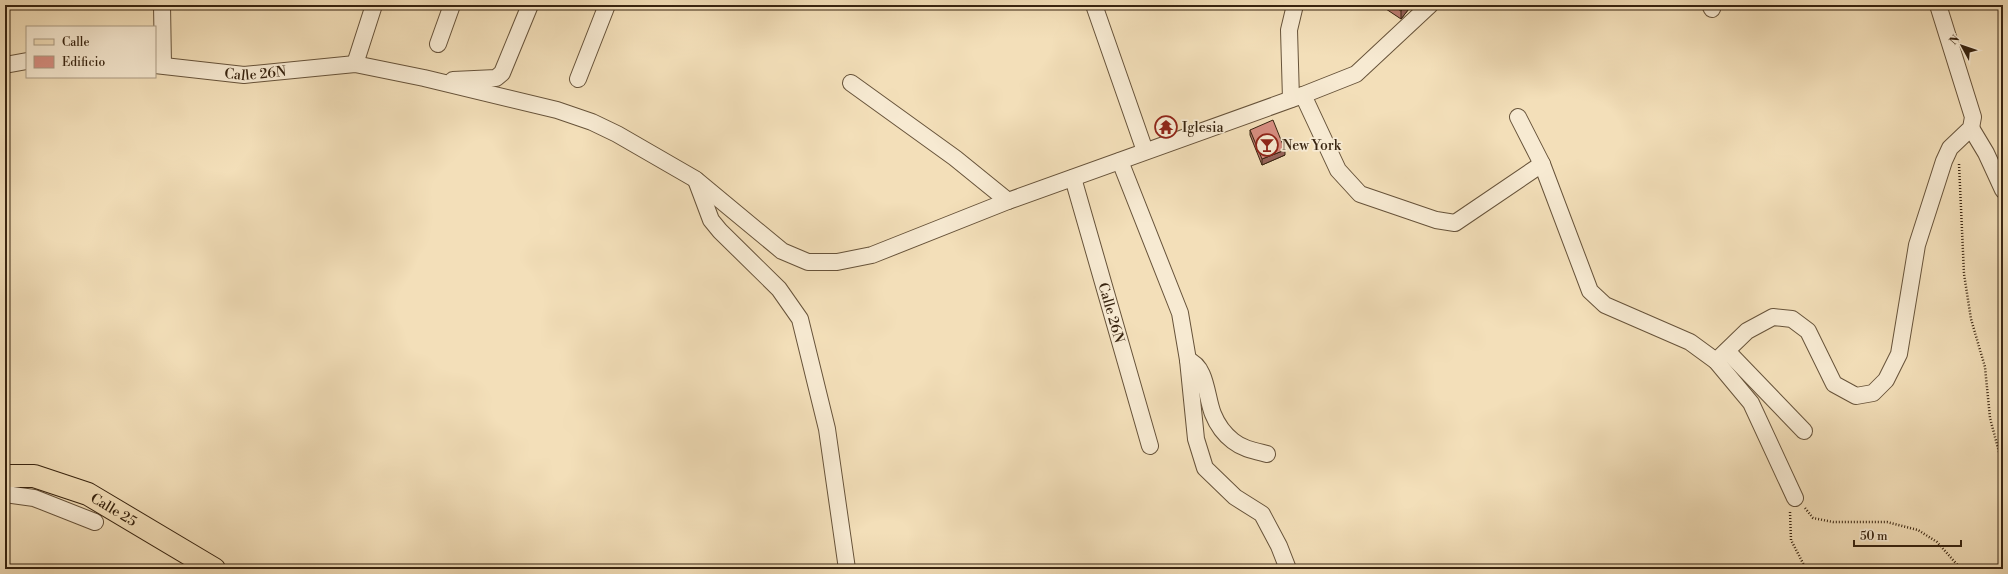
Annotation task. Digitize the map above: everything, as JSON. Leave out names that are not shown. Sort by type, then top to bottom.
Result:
[{"type":"main road","name":"Calle 25","points":[[5,476],[34,476],[88,494],[214,569]]},
{"type":"street","points":[[159,65],[162,5]]},
{"type":"street","points":[[355,64],[374,5]]},
{"type":"street","points":[[438,44],[452,5]]},
{"type":"street","points":[[436,81],[496,78],[502,73],[530,5]]},
{"type":"street","points":[[578,79],[607,5]]},
{"type":"street","points":[[1094,5],[1145,151]]},
{"type":"street","points":[[1295,5],[1289,30],[1297,97],[1338,170],[1360,194],[1436,220],[1455,223],[1542,164]]},
{"type":"street","points":[[436,81],[557,110],[592,122],[617,134],[695,179],[782,251],[808,262],[837,262],[872,255],[1008,201],[1297,97],[1356,74],[1430,5]]},
{"type":"street","points":[[1721,356],[1747,331],[1772,316],[1792,319],[1808,331],[1834,384],[1856,396],[1873,393],[1886,380],[1898,354],[1917,245],[1944,161],[1950,148],[1971,128],[1973,117],[1938,5]]},
{"type":"street","points":[[5,65],[26,61]]},
{"type":"street","name":"Calle 26N","points":[[159,65],[244,75],[355,64],[436,81]]},
{"type":"street","points":[[851,83],[955,158],[1008,201]]},
{"type":"street","points":[[1518,117],[1542,164],[1590,290],[1605,305],[1721,356],[1804,431]]},
{"type":"street","points":[[1971,128],[1986,153],[2003,190]]},
{"type":"street","points":[[1120,161],[1180,313],[1188,360],[1196,439],[1205,468],[1235,497],[1262,514],[1279,546],[1288,569]]},
{"type":"street","name":"Calle 26N","points":[[1073,178],[1150,446]]},
{"type":"street","points":[[695,179],[711,220],[720,231],[779,289],[800,319],[827,429],[847,569]]},
{"type":"street","points":[[1721,356],[1751,403],[1795,498]]},
{"type":"street","points":[[1188,360],[1194,362],[1200,369],[1213,414],[1218,425],[1233,441],[1249,450],[1267,454]]},
{"type":"street","points":[[5,494],[34,498],[95,522]]},
{"type":"path","points":[[1959,159],[1964,274],[1971,319],[1985,367],[1990,418],[2003,467]]},
{"type":"path","points":[[1806,569],[1791,540],[1789,514],[1795,498],[1813,518],[1832,522],[1887,522],[1918,530],[1937,542],[1961,569]]},
{"type":"building","points":[[1391,5],[1406,5],[1401,11]]},
{"type":"building","name":"New York","points":[[1273,120],[1285,150],[1262,159],[1250,130]]},
{"type":"place","name":"Iglesia","points":[[1166,127]]},
{"type":"place","name":"New York","points":[[1267,145]]}]
